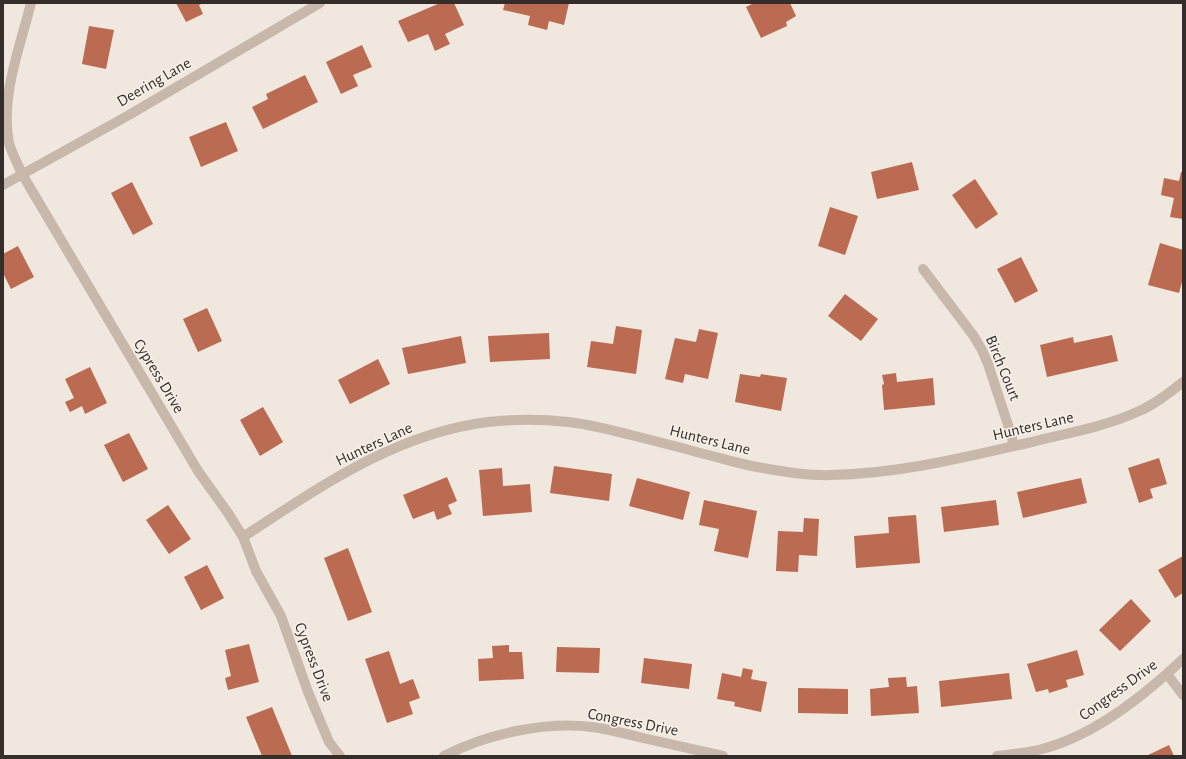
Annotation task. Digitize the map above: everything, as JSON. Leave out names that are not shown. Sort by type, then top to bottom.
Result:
[{"type":"street","name":"Cypress Drive","points":[[31,3],[11,69],[6,94],[5,119],[9,143],[22,174],[198,472],[228,513],[242,537],[256,571],[281,616],[308,692],[329,742],[340,756]]},
{"type":"street","name":"Deering Lane","points":[[3,185],[320,3]]},
{"type":"street","name":"Birch Court","points":[[923,269],[973,335],[982,350],[988,364],[1014,446]]},
{"type":"street","name":"Hunters Lane","points":[[242,537],[318,488],[374,458],[415,440],[433,434],[488,422],[542,420],[597,426],[754,466],[811,474],[830,475],[882,471],[937,462],[1082,430],[1138,412],[1163,398],[1183,382]]},
{"type":"street","name":"Congress Drive","points":[[996,756],[1042,749],[1068,741],[1091,729],[1116,714],[1167,674],[1183,658]]},
{"type":"street","points":[[1167,674],[1183,695]]},
{"type":"street","name":"Congress Drive","points":[[444,756],[485,739],[536,727],[592,726],[723,756]]},
{"type":"building","points":[[176,3],[203,3],[199,5],[203,14],[186,22]]},
{"type":"building","points":[[440,3],[454,3],[464,25],[445,34],[450,44],[435,51],[428,34],[408,42],[398,21]]},
{"type":"building","points":[[505,3],[569,3],[564,25],[549,21],[547,30],[528,25],[530,16],[503,10]]},
{"type":"building","points":[[754,3],[790,3],[796,16],[786,22],[787,26],[761,38],[746,7]]},
{"type":"building","points":[[89,26],[114,30],[106,69],[82,64]]},
{"type":"building","points":[[362,45],[372,67],[353,75],[358,86],[341,94],[326,62]]},
{"type":"building","points":[[305,75],[318,102],[263,129],[252,107],[268,99],[266,94]]},
{"type":"building","points":[[226,122],[238,151],[201,167],[189,137]]},
{"type":"building","points":[[912,162],[919,190],[877,199],[871,172]]},
{"type":"building","points":[[1181,172],[1183,172],[1183,219],[1170,217],[1174,198],[1161,195],[1164,178],[1179,181]]},
{"type":"building","points":[[975,179],[998,214],[976,229],[952,195]]},
{"type":"building","points":[[132,182],[153,224],[133,235],[111,193]]},
{"type":"building","points":[[830,207],[858,216],[845,255],[818,246]]},
{"type":"building","points":[[1160,243],[1183,250],[1183,278],[1179,293],[1148,285]]},
{"type":"building","points":[[18,246],[34,277],[11,289],[3,273],[3,254]]},
{"type":"building","points":[[1021,257],[1038,291],[1015,303],[997,269]]},
{"type":"building","points":[[845,294],[878,319],[861,341],[828,316]]},
{"type":"building","points":[[207,308],[222,341],[198,352],[183,319]]},
{"type":"building","points":[[616,326],[642,330],[636,374],[587,367],[591,341],[613,344]]},
{"type":"building","points":[[699,329],[718,333],[708,379],[685,374],[683,383],[665,379],[675,338],[696,342]]},
{"type":"building","points":[[549,333],[550,359],[490,362],[488,336]]},
{"type":"building","points":[[1112,335],[1118,361],[1047,377],[1040,345],[1073,337],[1074,343]]},
{"type":"building","points":[[461,336],[466,363],[408,374],[402,348]]},
{"type":"building","points":[[378,359],[390,384],[350,404],[338,380]]},
{"type":"building","points":[[90,367],[107,403],[85,414],[82,406],[70,412],[65,402],[74,398],[65,379]]},
{"type":"building","points":[[896,373],[897,382],[933,378],[935,405],[884,410],[882,385],[884,384],[882,375]]},
{"type":"building","points":[[740,374],[760,377],[761,374],[787,378],[781,411],[735,402]]},
{"type":"building","points":[[263,407],[283,442],[260,456],[240,420]]},
{"type":"building","points":[[129,433],[148,469],[123,482],[104,445]]},
{"type":"building","points":[[1159,458],[1167,484],[1150,489],[1153,498],[1139,503],[1128,468]]},
{"type":"building","points":[[554,466],[612,474],[609,501],[550,493]]},
{"type":"building","points":[[502,468],[503,486],[530,484],[532,512],[483,516],[479,470]]},
{"type":"building","points":[[447,477],[457,501],[448,505],[452,514],[437,520],[434,511],[413,519],[403,495]]},
{"type":"building","points":[[637,478],[690,492],[683,520],[629,506]]},
{"type":"building","points":[[1081,478],[1087,503],[1023,518],[1017,492]]},
{"type":"building","points":[[704,500],[757,511],[748,558],[714,551],[719,529],[699,525]]},
{"type":"building","points":[[996,500],[999,525],[944,532],[941,507]]},
{"type":"building","points":[[168,505],[191,539],[169,554],[146,520]]},
{"type":"building","points":[[916,515],[920,563],[856,568],[854,536],[889,533],[888,517]]},
{"type":"building","points":[[804,518],[819,519],[817,556],[799,555],[798,572],[776,571],[778,531],[803,532]]},
{"type":"building","points":[[348,548],[372,612],[348,621],[324,558]]},
{"type":"building","points":[[1183,556],[1183,593],[1175,598],[1158,570]]},
{"type":"building","points":[[207,565],[224,598],[201,610],[184,577]]},
{"type":"building","points":[[1131,599],[1151,621],[1120,651],[1099,630]]},
{"type":"building","points":[[249,644],[259,682],[228,690],[225,678],[231,676],[225,650]]},
{"type":"building","points":[[509,645],[509,652],[522,652],[524,679],[479,681],[478,659],[493,658],[492,646]]},
{"type":"building","points":[[557,647],[600,648],[599,673],[556,672]]},
{"type":"building","points":[[1077,650],[1084,675],[1066,680],[1068,687],[1049,693],[1048,689],[1036,692],[1027,664]]},
{"type":"building","points":[[389,651],[400,684],[413,679],[420,698],[409,702],[413,714],[387,723],[365,659]]},
{"type":"building","points":[[644,658],[692,664],[689,689],[641,683]]},
{"type":"building","points":[[743,668],[753,670],[751,679],[767,682],[761,712],[734,706],[735,702],[717,699],[722,673],[741,677]]},
{"type":"building","points":[[1009,673],[1012,699],[941,707],[939,681]]},
{"type":"building","points":[[906,677],[907,687],[917,686],[919,713],[871,716],[870,689],[889,687],[888,678]]},
{"type":"building","points":[[798,688],[848,689],[848,714],[798,713]]},
{"type":"building","points":[[272,707],[292,756],[262,756],[246,717]]},
{"type":"building","points":[[1169,745],[1174,756],[1146,756]]}]
